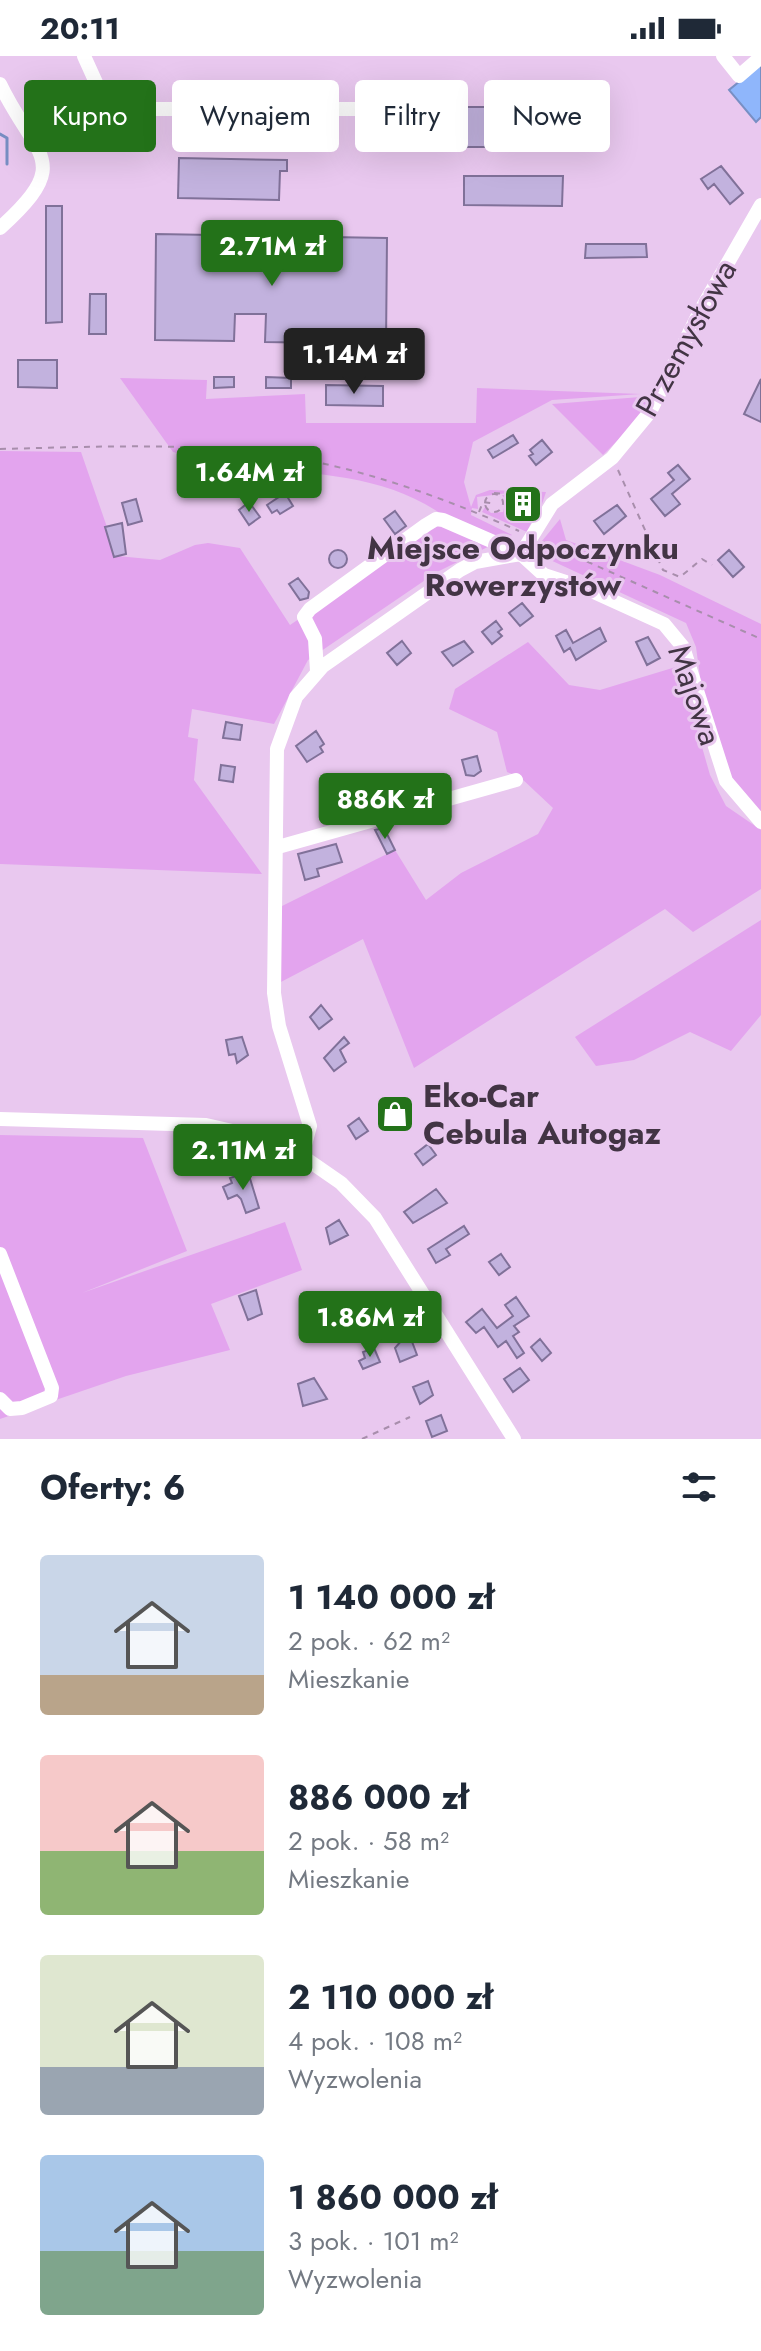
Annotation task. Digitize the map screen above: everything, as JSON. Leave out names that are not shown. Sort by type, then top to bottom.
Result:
[{"type":"street","points":[[84,56],[103,98],[134,109],[355,109]]},
{"type":"street","points":[[723,56],[739,76],[761,57]]},
{"type":"street","points":[[0,84],[45,167],[42,184],[0,228]]},
{"type":"street","name":"Przemysłowa","points":[[521,554],[552,504],[612,458],[650,412],[699,313],[761,205]]},
{"type":"street","name":"Majowa","points":[[317,671],[315,639],[304,617],[310,609],[426,525],[436,519],[443,520],[521,554],[544,575],[587,589],[651,617],[673,631],[683,647],[726,781],[761,822]]},
{"type":"street","points":[[302,1156],[310,1126],[279,1026],[274,993],[280,733],[296,697],[317,671],[460,570],[475,562],[521,554]]},
{"type":"street","points":[[278,847],[516,780]]},
{"type":"street","points":[[0,1119],[206,1125],[263,1138],[302,1156],[341,1183],[375,1218],[514,1439]]},
{"type":"street","points":[[0,1254],[52,1388],[51,1396],[22,1408],[10,1409],[0,1399]]},
{"type":"path","points":[[0,449],[157,446],[258,453],[359,472],[479,513],[761,639]]},
{"type":"path","points":[[612,458],[663,570],[680,577],[702,559],[712,565]]},
{"type":"path","points":[[479,513],[494,493]]},
{"type":"path","points":[[485,502],[492,512],[501,510],[501,496],[494,493]]},
{"type":"path","points":[[494,493],[525,496],[532,500],[532,508],[520,513]]},
{"type":"path","points":[[520,513],[514,502],[525,496]]},
{"type":"path","points":[[485,502],[491,503]]},
{"type":"path","points":[[520,513],[522,508]]},
{"type":"path","points":[[362,1439],[410,1417]]},
{"type":"shaded area","points":[[120,378],[207,380],[206,399],[305,394],[306,423],[476,423],[477,388],[641,394],[552,400],[473,442],[464,482],[471,507],[476,495],[490,490],[523,491],[477,497],[478,509],[472,508],[471,515],[512,535],[437,572],[308,660],[274,724],[192,709],[188,737],[198,739],[194,780],[262,874],[0,864],[0,451],[81,452],[117,556],[160,560],[195,545],[208,543],[240,548],[290,625],[448,519],[399,492],[373,484],[318,474],[226,465],[173,452]]},
{"type":"shaded area","points":[[653,396],[634,424],[603,455],[552,404]]},
{"type":"shaded area","points":[[524,491],[546,492],[542,504]]},
{"type":"shaded area","points":[[502,495],[516,496],[513,510],[523,516],[531,512],[534,503],[538,507],[527,532],[482,512],[485,507],[491,513],[503,512],[506,500]]},
{"type":"shaded area","points":[[560,519],[566,540],[660,575],[761,624],[761,812],[731,785],[705,714],[696,647],[686,623],[533,552]]},
{"type":"shaded area","points":[[528,642],[569,685],[600,690],[679,666],[710,775],[726,806],[761,830],[761,889],[693,932],[665,909],[414,1068],[363,939],[279,983],[282,906],[395,850],[426,900],[461,873],[538,834],[553,808],[520,777],[507,772],[497,732],[449,709],[455,689]]},
{"type":"shaded area","points":[[761,920],[761,1015],[731,1051],[690,1032],[634,1060],[596,1066],[575,1037]]},
{"type":"shaded area","points":[[0,1135],[143,1138],[187,1251],[82,1293],[285,1222],[302,1270],[211,1304],[230,1350],[126,1376],[0,1419]]},
{"type":"water","points":[[761,64],[761,117],[756,122],[729,90]]},
{"type":"building","points":[[468,107],[484,107],[484,147],[468,147]]},
{"type":"building","points":[[179,158],[287,160],[287,171],[280,171],[279,200],[178,198]]},
{"type":"building","points":[[721,166],[743,193],[730,204],[714,184],[708,189],[701,179]]},
{"type":"building","points":[[464,176],[563,176],[562,206],[464,205]]},
{"type":"building","points":[[46,206],[62,206],[62,322],[46,323]]},
{"type":"building","points":[[156,234],[387,238],[386,344],[265,342],[266,314],[235,314],[234,341],[155,340]]},
{"type":"building","points":[[586,244],[646,244],[647,257],[585,258]]},
{"type":"building","points":[[90,294],[106,294],[106,334],[89,334]]},
{"type":"building","points":[[18,360],[57,360],[57,388],[18,387]]},
{"type":"building","points":[[214,377],[234,377],[234,387],[214,388]]},
{"type":"building","points":[[266,377],[291,378],[291,388],[266,388]]},
{"type":"building","points":[[761,379],[761,422],[744,414]]},
{"type":"building","points":[[326,385],[383,386],[383,406],[326,405]]},
{"type":"building","points":[[513,435],[518,443],[493,458],[488,450]]},
{"type":"building","points":[[542,440],[552,452],[536,465],[529,456],[533,454],[530,450]]},
{"type":"building","points":[[678,465],[690,479],[672,494],[680,504],[665,516],[651,499],[674,480],[668,473]]},
{"type":"building","points":[[285,493],[293,506],[280,514],[277,510],[272,513],[267,505]]},
{"type":"building","points":[[136,499],[142,521],[128,525],[122,503]]},
{"type":"building","points":[[249,502],[260,517],[249,525],[239,510]]},
{"type":"building","points":[[617,505],[626,516],[604,534],[594,521]]},
{"type":"building","points":[[395,511],[406,526],[395,534],[384,519]]},
{"type":"building","points":[[122,523],[126,554],[114,557],[105,527]]},
{"type":"building","points":[[334,550],[342,550],[347,559],[345,566],[334,568],[329,563],[329,555]]},
{"type":"building","points":[[729,550],[744,567],[733,577],[718,560]]},
{"type":"building","points":[[298,578],[309,592],[308,598],[300,600],[289,584]]},
{"type":"building","points":[[522,603],[533,616],[520,626],[509,613]]},
{"type":"building","points":[[496,621],[502,629],[498,632],[502,636],[492,644],[482,632]]},
{"type":"building","points":[[600,628],[606,641],[576,660],[570,648],[564,652],[556,636],[566,630],[573,643]]},
{"type":"building","points":[[648,637],[660,658],[647,665],[636,642]]},
{"type":"building","points":[[402,641],[411,653],[397,665],[387,653]]},
{"type":"building","points":[[464,641],[473,652],[453,666],[442,652]]},
{"type":"building","points":[[226,722],[242,725],[240,740],[223,738]]},
{"type":"building","points":[[316,731],[324,744],[320,747],[323,752],[307,762],[296,746]]},
{"type":"building","points":[[477,756],[481,771],[474,776],[466,775],[462,760]]},
{"type":"building","points":[[221,765],[235,767],[233,782],[219,780]]},
{"type":"building","points":[[380,783],[387,805],[367,811],[360,789]]},
{"type":"building","points":[[384,828],[395,850],[387,854],[375,830]]},
{"type":"building","points":[[336,844],[342,862],[317,869],[319,876],[305,880],[298,854]]},
{"type":"building","points":[[321,1005],[332,1019],[319,1029],[310,1017]]},
{"type":"building","points":[[242,1037],[248,1055],[237,1063],[235,1054],[229,1055],[226,1040]]},
{"type":"building","points":[[344,1037],[349,1043],[340,1050],[346,1062],[334,1071],[324,1058]]},
{"type":"building","name":"Eko-Car Cebula Autogaz","points":[[399,1101],[410,1114],[391,1128],[381,1114]]},
{"type":"building","points":[[359,1118],[368,1131],[356,1139],[348,1126]]},
{"type":"building","points":[[428,1144],[436,1155],[423,1165],[415,1154]]},
{"type":"building","points":[[248,1172],[259,1208],[246,1213],[241,1199],[237,1195],[228,1199],[223,1187],[232,1183],[230,1178]]},
{"type":"building","points":[[436,1189],[447,1203],[413,1223],[404,1212]]},
{"type":"building","points":[[339,1220],[348,1235],[330,1244],[326,1228]]},
{"type":"building","points":[[464,1226],[469,1234],[446,1249],[450,1255],[436,1263],[428,1249]]},
{"type":"building","points":[[501,1254],[510,1267],[499,1275],[489,1262]]},
{"type":"building","points":[[256,1290],[262,1314],[248,1320],[239,1296]]},
{"type":"building","points":[[374,1296],[383,1309],[352,1320],[348,1311]]},
{"type":"building","points":[[516,1297],[529,1316],[514,1326],[519,1332],[513,1336],[524,1353],[517,1358],[506,1341],[498,1347],[484,1327],[476,1333],[466,1322],[482,1309],[497,1328],[513,1316],[505,1305]]},
{"type":"building","points":[[408,1331],[417,1355],[400,1362],[395,1348],[402,1340],[400,1334]]},
{"type":"building","points":[[540,1339],[551,1353],[542,1361],[531,1347]]},
{"type":"building","points":[[374,1348],[380,1362],[363,1369],[359,1361],[365,1358],[363,1352]]},
{"type":"building","points":[[520,1368],[529,1380],[513,1392],[504,1379]]},
{"type":"building","points":[[314,1378],[327,1399],[303,1406],[298,1384]]},
{"type":"building","points":[[428,1381],[433,1395],[420,1404],[413,1387]]},
{"type":"building","points":[[441,1415],[447,1431],[432,1437],[426,1421]]},
{"type":"waterway","points":[[0,134],[7,138],[7,164]]},
{"type":"place","name":"Miejsce Odpoczynku Rowerzystów","points":[[523,504]]},
{"type":"place","name":"Eko-Car Cebula Autogaz","points":[[395,1114]]}]
